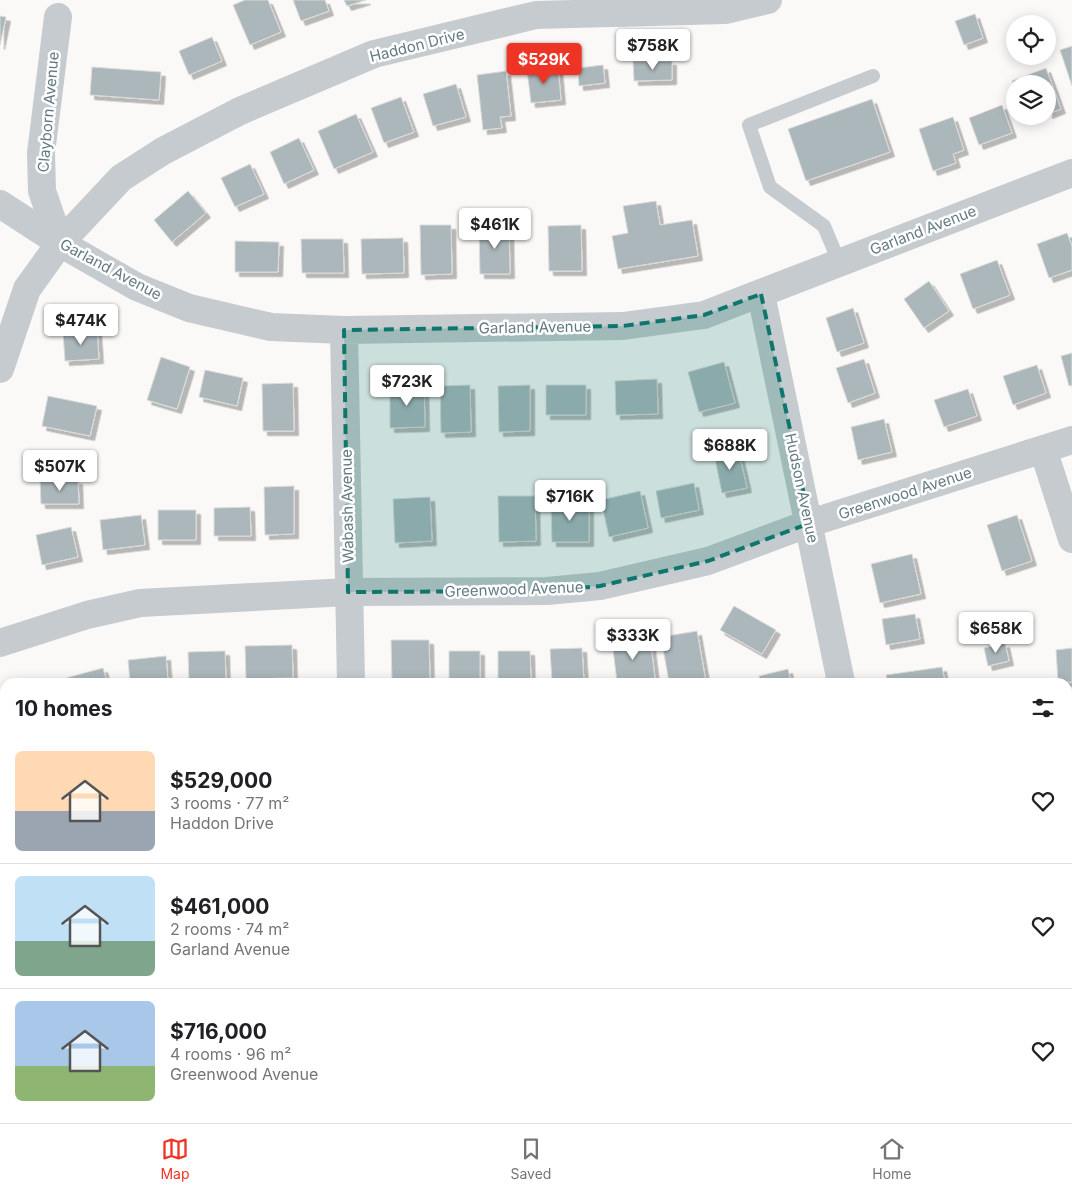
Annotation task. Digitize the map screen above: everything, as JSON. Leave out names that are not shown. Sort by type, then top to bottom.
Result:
[{"type":"street","name":"Haddon Drive","points":[[60,243],[121,178],[163,150],[240,111],[374,54],[536,15],[726,10],[768,0]]},
{"type":"street","name":"Clayborn Avenue","points":[[58,17],[41,153],[42,191],[60,243]]},
{"type":"street","name":"Garland Avenue","points":[[0,204],[60,243],[138,287],[189,308],[271,327],[344,330],[623,326],[704,315],[1072,173]]},
{"type":"street","points":[[0,369],[28,288],[60,243]]},
{"type":"street","name":"Hudson Avenue","points":[[761,294],[810,523],[840,678]]},
{"type":"street","name":"Wabash Avenue","points":[[344,330],[351,678]]},
{"type":"street","name":"Greenwood Avenue","points":[[0,643],[87,615],[140,603],[348,592],[546,591],[600,586],[708,561],[810,523],[1072,440]]},
{"type":"street","points":[[1043,449],[1072,539]]},
{"type":"lane","points":[[839,262],[824,226],[770,187],[749,125],[873,76]]},
{"type":"highlighted area","points":[[761,294],[810,523],[708,561],[600,586],[547,591],[348,592],[344,330],[623,326],[704,315]]},
{"type":"building","points":[[245,0],[268,0],[281,32],[250,45],[233,5]]},
{"type":"building","points":[[293,0],[325,0],[329,11],[301,21]]},
{"type":"building","points":[[344,0],[366,0],[347,6]]},
{"type":"building","points":[[975,14],[983,38],[964,45],[955,21]]},
{"type":"building","points":[[0,16],[6,17],[0,45]]},
{"type":"building","points":[[212,37],[222,61],[189,75],[179,51]]},
{"type":"building","points":[[1072,46],[1072,86],[1060,50]]},
{"type":"building","points":[[633,61],[672,61],[672,80],[634,81]]},
{"type":"building","points":[[603,65],[605,83],[579,86],[578,68]]},
{"type":"building","points":[[92,67],[161,72],[159,100],[90,95]]},
{"type":"building","points":[[558,67],[561,100],[531,103],[527,70]]},
{"type":"building","points":[[1046,68],[1049,75],[1028,75]]},
{"type":"building","points":[[506,71],[511,116],[500,117],[502,128],[483,130],[477,75]]},
{"type":"building","points":[[456,84],[466,117],[433,126],[423,94]]},
{"type":"building","points":[[1056,95],[1061,109],[1056,111]]},
{"type":"building","points":[[401,97],[414,132],[384,143],[371,108]]},
{"type":"building","points":[[872,99],[890,152],[806,181],[788,129]]},
{"type":"building","points":[[1002,105],[1006,116],[1006,125],[1009,125],[1012,133],[979,145],[969,118]]},
{"type":"building","points":[[356,114],[373,152],[334,169],[318,131]]},
{"type":"building","points":[[953,117],[964,150],[953,154],[956,163],[933,171],[919,129]]},
{"type":"building","points":[[299,138],[314,170],[284,184],[270,152]]},
{"type":"building","points":[[250,164],[264,194],[235,207],[221,178]]},
{"type":"building","points":[[188,191],[206,213],[172,242],[154,220]]},
{"type":"building","points":[[656,201],[660,225],[692,220],[698,256],[618,269],[612,236],[628,233],[623,206]]},
{"type":"building","points":[[420,225],[451,225],[452,274],[421,275]]},
{"type":"building","points":[[509,225],[510,274],[480,274],[479,226]]},
{"type":"building","points":[[581,225],[582,271],[549,271],[548,226]]},
{"type":"building","points":[[1067,233],[1072,246],[1072,270],[1049,278],[1037,244]]},
{"type":"building","points":[[403,238],[404,273],[362,274],[361,239]]},
{"type":"building","points":[[301,239],[343,239],[344,273],[302,273]]},
{"type":"building","points":[[235,241],[279,242],[278,272],[235,272]]},
{"type":"building","points":[[997,260],[1010,295],[973,309],[960,274]]},
{"type":"building","points":[[929,281],[949,311],[924,328],[904,299]]},
{"type":"building","points":[[853,308],[864,343],[837,352],[826,318]]},
{"type":"building","points":[[97,330],[99,359],[65,361],[63,332]]},
{"type":"building","points":[[1072,353],[1072,385],[1069,386],[1061,356]]},
{"type":"building","points":[[161,357],[190,367],[177,409],[147,400]]},
{"type":"building","points":[[864,359],[875,393],[848,403],[836,368]]},
{"type":"building","points":[[724,362],[735,403],[699,412],[688,372]]},
{"type":"building","points":[[1037,365],[1046,393],[1013,405],[1003,376]]},
{"type":"building","points":[[205,370],[243,378],[237,406],[199,397]]},
{"type":"building","points":[[657,379],[658,414],[616,415],[615,381]]},
{"type":"building","points":[[293,383],[294,431],[263,431],[262,384]]},
{"type":"building","points":[[424,385],[425,427],[390,428],[390,386]]},
{"type":"building","points":[[470,385],[471,432],[441,433],[440,386]]},
{"type":"building","points":[[530,385],[530,431],[499,432],[498,386]]},
{"type":"building","points":[[546,385],[586,385],[586,415],[546,415]]},
{"type":"building","points":[[968,389],[977,416],[944,427],[934,400]]},
{"type":"building","points":[[48,396],[97,406],[90,436],[42,426]]},
{"type":"building","points":[[884,419],[892,452],[858,460],[851,427]]},
{"type":"building","points":[[738,449],[747,488],[722,493],[714,454]]},
{"type":"building","points":[[40,480],[78,480],[79,504],[41,504]]},
{"type":"building","points":[[694,483],[699,510],[661,518],[656,491]]},
{"type":"building","points":[[294,486],[294,534],[265,535],[264,487]]},
{"type":"building","points":[[640,491],[648,528],[609,537],[601,500]]},
{"type":"building","points":[[498,496],[535,496],[536,541],[499,542]]},
{"type":"building","points":[[430,497],[432,541],[395,543],[393,499]]},
{"type":"building","points":[[589,502],[589,542],[552,542],[551,503]]},
{"type":"building","points":[[250,507],[251,536],[214,536],[214,508]]},
{"type":"building","points":[[158,510],[196,510],[196,540],[158,540]]},
{"type":"building","points":[[141,515],[145,545],[103,550],[100,520]]},
{"type":"building","points":[[1017,515],[1032,561],[1002,571],[987,525]]},
{"type":"building","points":[[71,527],[78,557],[42,565],[36,535]]},
{"type":"building","points":[[912,554],[921,594],[880,603],[871,564]]},
{"type":"building","points":[[734,606],[776,630],[762,654],[720,630]]},
{"type":"building","points":[[915,614],[920,639],[886,645],[882,619]]},
{"type":"building","points":[[697,631],[705,678],[668,678],[661,637]]},
{"type":"building","points":[[638,638],[640,648],[651,646],[655,678],[617,678],[612,641]]},
{"type":"building","points":[[391,640],[429,640],[430,678],[392,678]]},
{"type":"building","points":[[1005,643],[1009,661],[988,666],[984,648]]},
{"type":"building","points":[[292,645],[293,678],[246,678],[245,646]]},
{"type":"building","points":[[582,648],[584,678],[552,678],[550,649]]},
{"type":"building","points":[[1072,648],[1072,678],[1058,678],[1056,650]]},
{"type":"building","points":[[225,651],[226,678],[189,678],[188,652]]},
{"type":"building","points":[[449,651],[480,651],[480,678],[449,678]]},
{"type":"building","points":[[498,651],[530,651],[531,678],[498,678]]},
{"type":"building","points":[[166,656],[168,678],[130,678],[128,660]]},
{"type":"building","points":[[942,667],[944,678],[886,678],[886,675]]},
{"type":"building","points":[[103,668],[106,678],[66,678]]},
{"type":"building","points":[[788,669],[790,678],[759,678],[759,676]]}]
